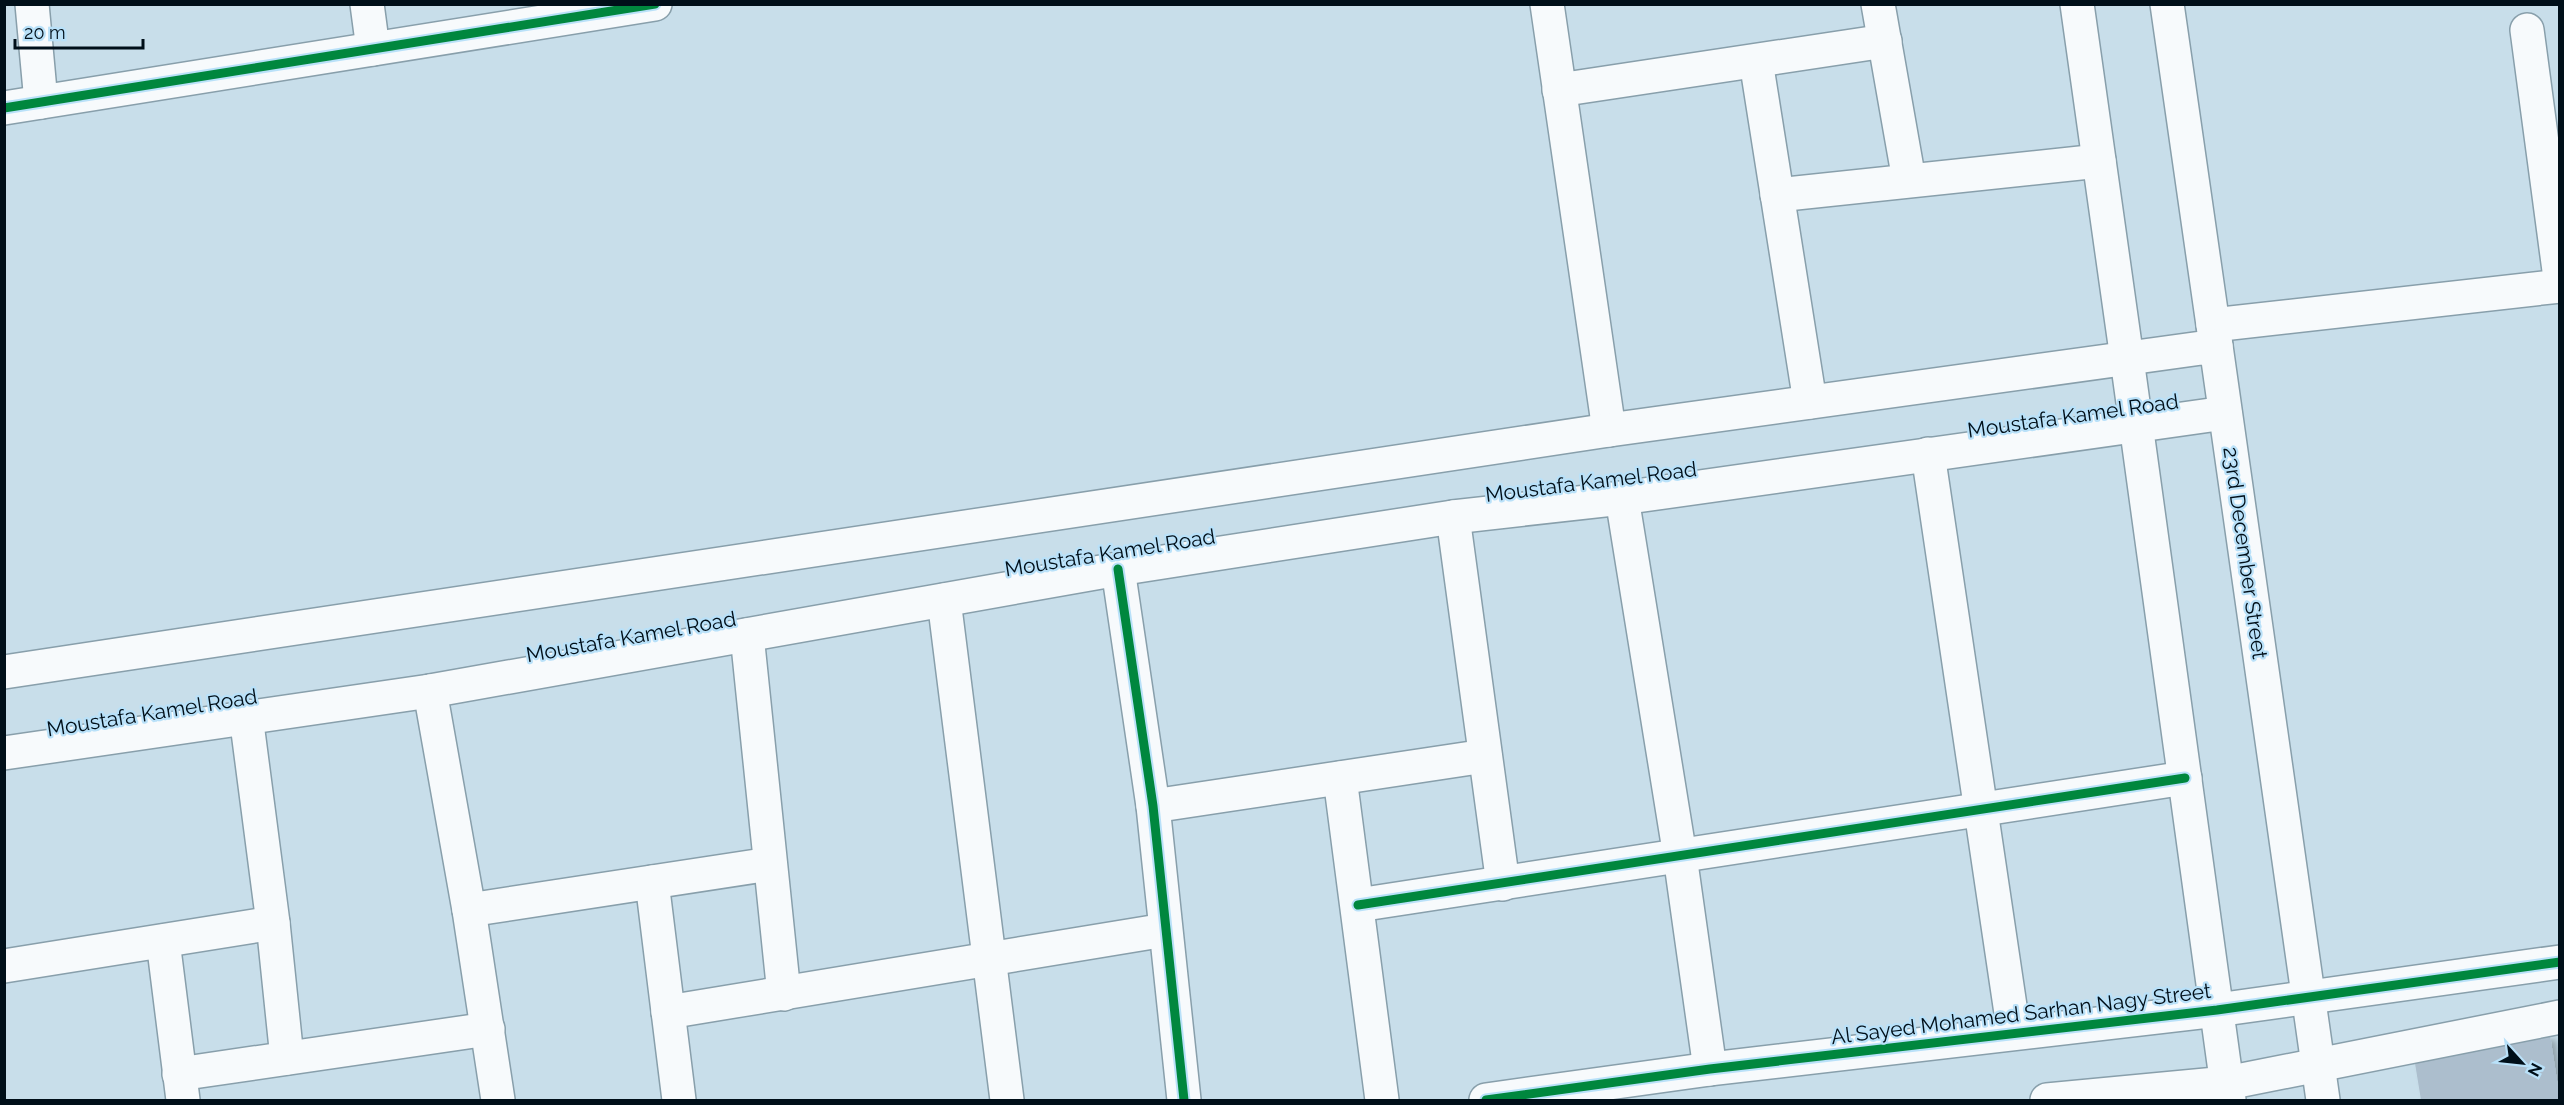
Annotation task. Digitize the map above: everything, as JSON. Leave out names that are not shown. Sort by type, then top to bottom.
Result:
[{"type":"street","points":[[32,4],[41,102]]},
{"type":"street","points":[[367,4],[373,49]]},
{"type":"street","points":[[4,108],[616,8],[655,4]]},
{"type":"street","points":[[1547,4],[1609,430]]},
{"type":"street","points":[[1878,4],[1909,180]]},
{"type":"street","points":[[2077,4],[2228,1092]]},
{"type":"street","name":"23rd December Street","points":[[2167,4],[2323,1101]]},
{"type":"street","points":[[2527,30],[2559,278]]},
{"type":"street","points":[[1559,90],[1885,41]]},
{"type":"street","points":[[1756,61],[1810,402]]},
{"type":"street","points":[[1777,195],[2099,161]]},
{"type":"street","points":[[4,672],[1609,430],[2127,359],[2214,336],[2559,286]]},
{"type":"street","name":"Moustafa Kamel Road","points":[[4,753],[430,691],[1118,569],[1453,517],[1622,498],[2225,413]]},
{"type":"street","points":[[1928,454],[2014,1033]]},
{"type":"street","points":[[1622,498],[1680,856],[1710,1069]]},
{"type":"street","points":[[1453,517],[1503,884]]},
{"type":"street","points":[[1118,569],[1153,806],[1184,1101]]},
{"type":"street","points":[[944,600],[1007,1101]]},
{"type":"street","points":[[747,635],[784,994]]},
{"type":"street","points":[[430,691],[469,910],[498,1101]]},
{"type":"street","points":[[246,716],[273,923],[287,1058]]},
{"type":"street","points":[[1153,806],[1485,756]]},
{"type":"street","points":[[1340,778],[1382,1101]]},
{"type":"street","points":[[1358,905],[2185,778]]},
{"type":"street","points":[[469,910],[770,864]]},
{"type":"street","points":[[652,882],[679,1101]]},
{"type":"street","points":[[4,966],[273,923]]},
{"type":"street","points":[[668,1012],[991,961],[1165,930]]},
{"type":"street","points":[[163,941],[181,1088],[287,1058],[488,1029]]},
{"type":"street","name":"Al Sayed Mohamed Sarhan Nagy Street","points":[[1486,1101],[1710,1069],[2217,1010],[2559,962]]},
{"type":"street","points":[[2047,1101],[2228,1092],[2318,1065],[2559,1017]]},
{"type":"building","points":[[2550,1035],[2560,1100],[2421,1100],[2414,1057]]},
{"type":"cycle path","points":[[4,108],[655,4]]},
{"type":"cycle path","points":[[1118,569],[1153,806],[1184,1100]]},
{"type":"cycle path","points":[[1358,905],[2185,778]]},
{"type":"cycle path","points":[[1486,1100],[1710,1069],[2217,1010],[2560,962]]}]
